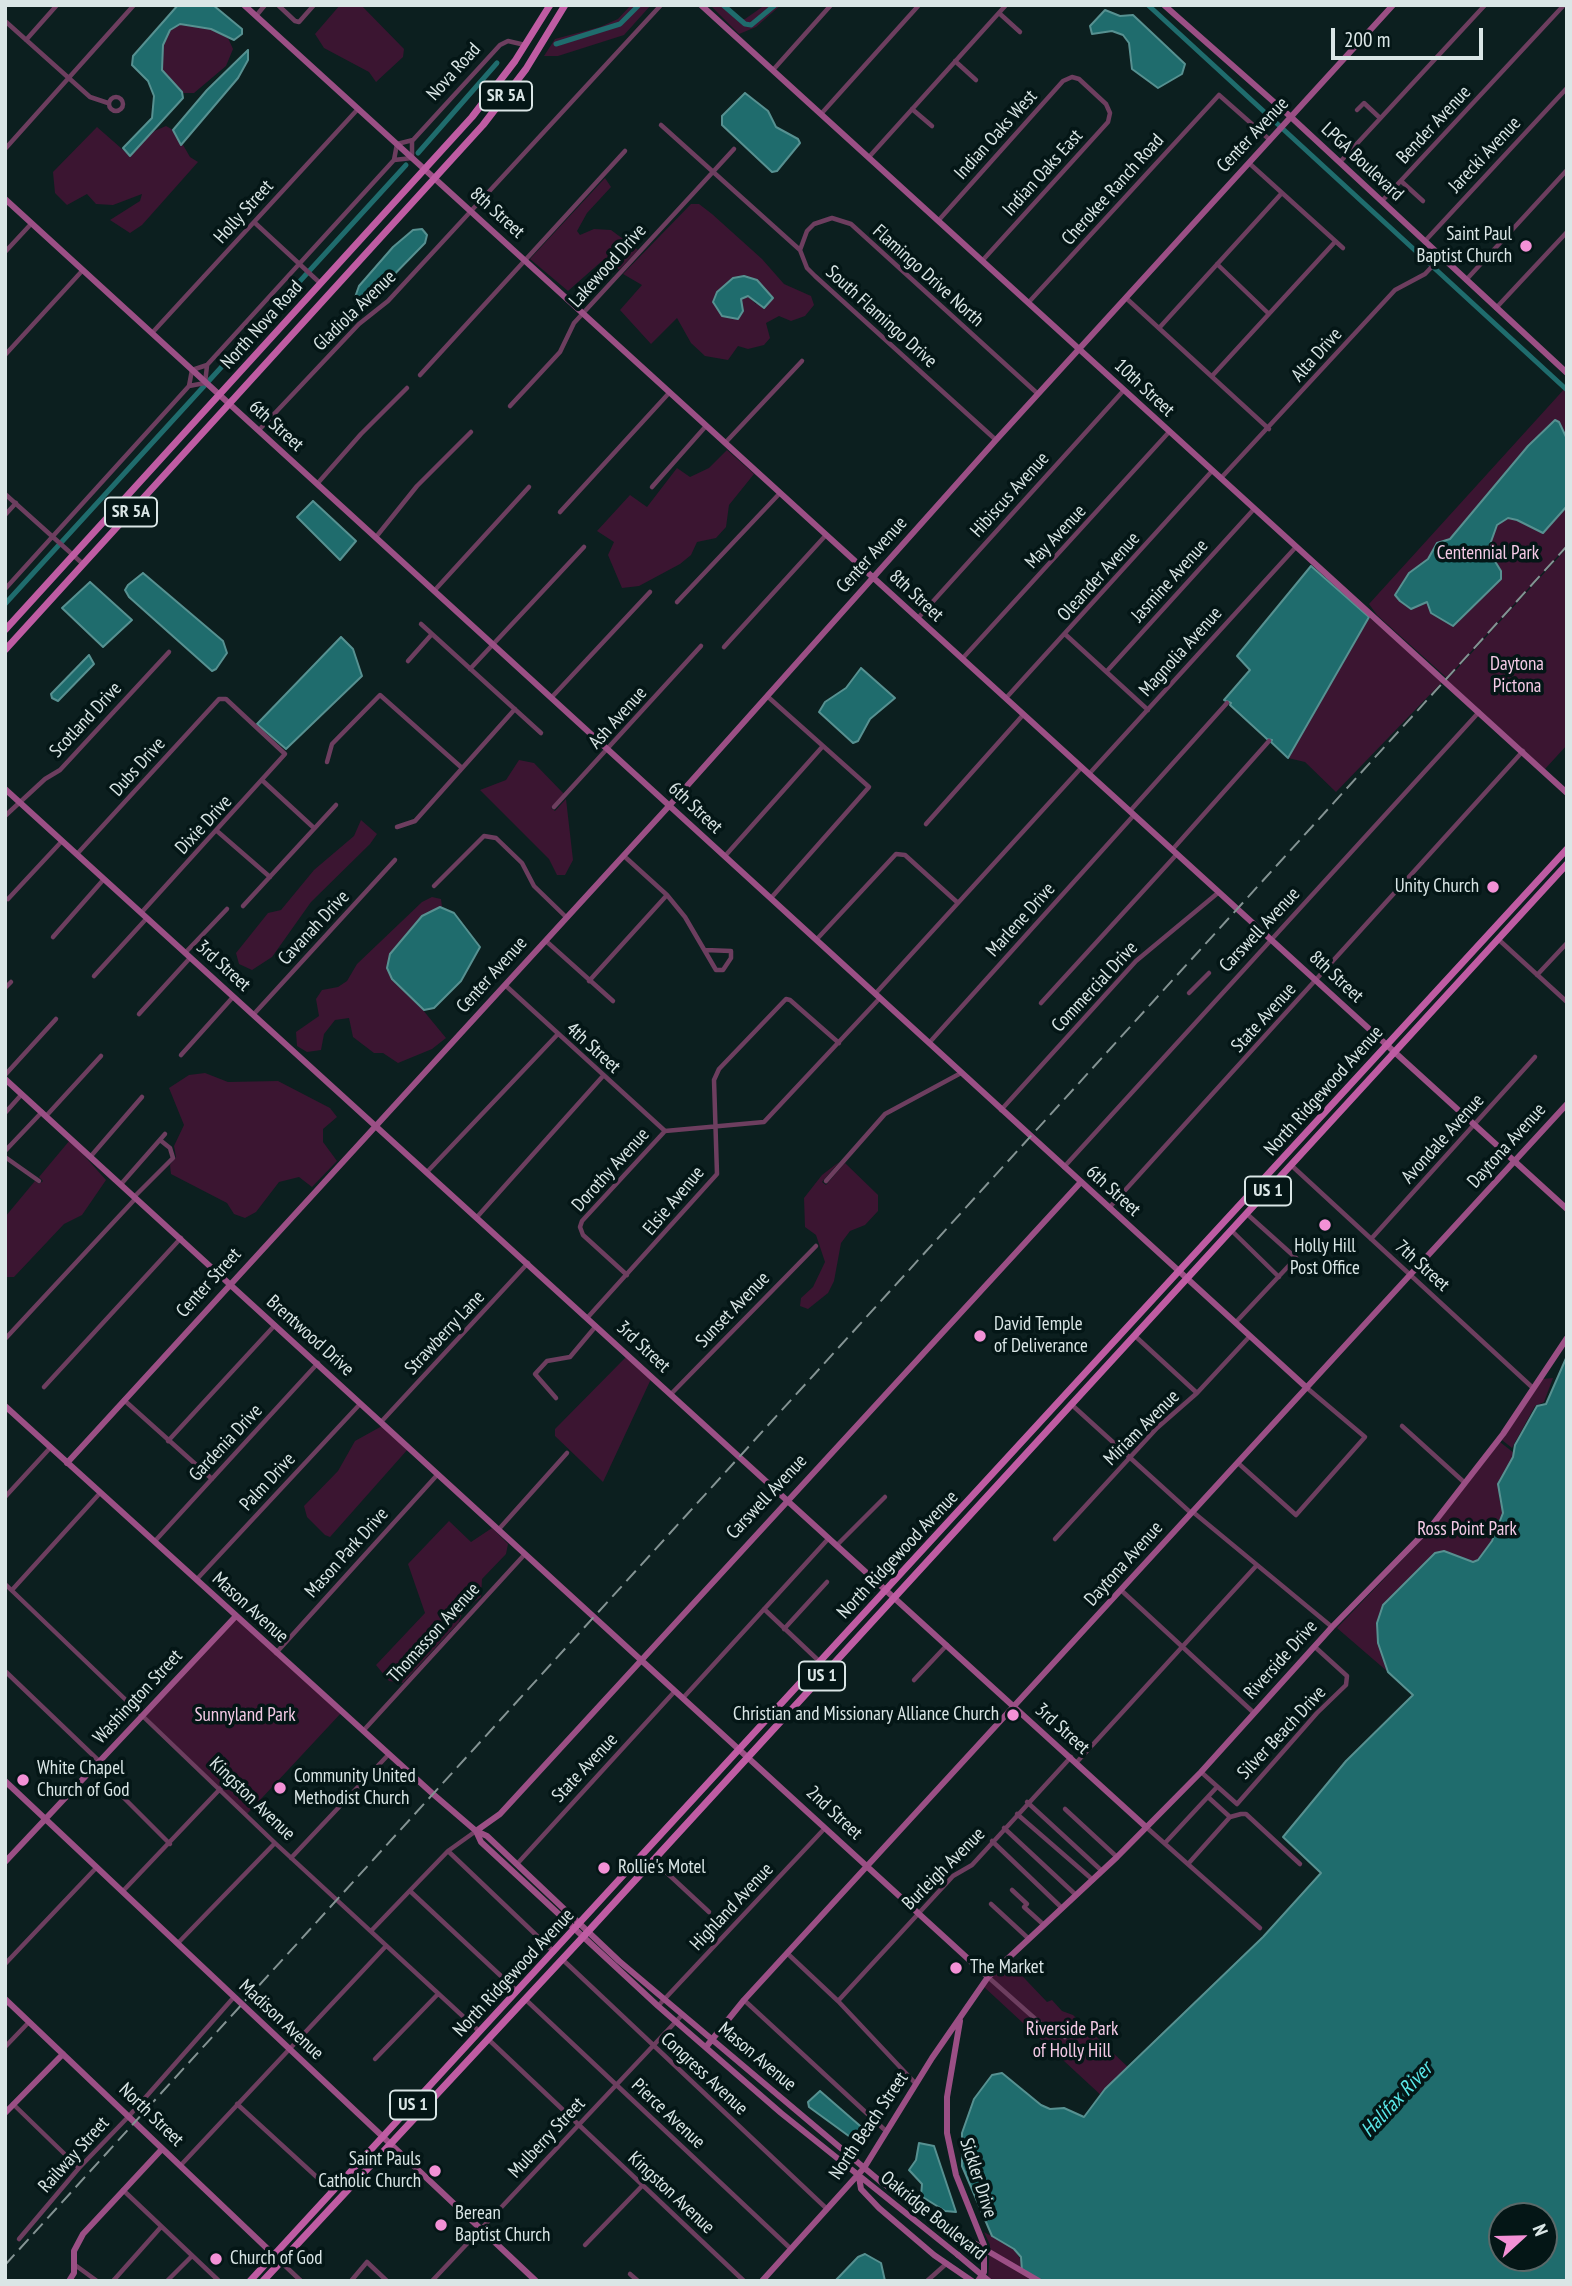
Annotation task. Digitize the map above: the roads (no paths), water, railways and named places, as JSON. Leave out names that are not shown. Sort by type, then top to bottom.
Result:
[{"type":"main road","name":"North Nova Road","points":[[5,631],[71,553],[219,396],[425,169],[492,92],[550,5]]},
{"type":"main road","name":"SR 5A","points":[[435,178],[526,69],[565,5]]},
{"type":"main road","points":[[525,46],[526,69]]},
{"type":"main road","name":"North Nova Road","points":[[5,650],[435,178]]},
{"type":"main road","points":[[335,288],[336,267]]},
{"type":"main road","points":[[321,283],[322,302]]},
{"type":"main road","name":"North Ridgewood Avenue","points":[[250,2281],[1567,849]]},
{"type":"main road","name":"North Ridgewood Avenue","points":[[263,2281],[586,1935],[1567,864]]},
{"type":"main road","points":[[1498,939],[1500,921]]},
{"type":"main road","points":[[1489,950],[1490,933]]},
{"type":"main road","points":[[1291,1166],[1294,1147]]},
{"type":"main road","points":[[1072,1405],[1075,1385]]},
{"type":"main road","points":[[1063,1414],[1064,1398]]},
{"type":"street","points":[[26,40],[57,5]]},
{"type":"street","points":[[5,149],[134,5]]},
{"type":"street","name":"8th Street","points":[[244,5],[1567,1209]]},
{"type":"street","points":[[256,16],[265,5]]},
{"type":"street","points":[[278,5],[299,22],[314,5]]},
{"type":"street","name":"Gladiola Avenue","points":[[258,431],[359,324],[388,301],[661,5]]},
{"type":"street","name":"10th Street","points":[[701,5],[1567,793]]},
{"type":"street","points":[[772,71],[831,5]]},
{"type":"street","points":[[820,114],[919,5]]},
{"type":"street","points":[[868,158],[1006,5]]},
{"type":"street","name":"LPGA Boulevard","points":[[1164,5],[1292,118],[1425,241],[1439,260],[1466,280],[1567,373]]},
{"type":"street","name":"Center Avenue","points":[[375,1126],[669,806],[996,440],[1393,5]]},
{"type":"street","points":[[1339,163],[1485,5]]},
{"type":"street","name":"Bender Avenue","points":[[1381,202],[1563,5]]},
{"type":"street","points":[[999,13],[1020,32]]},
{"type":"street","points":[[5,21],[90,97],[108,103]]},
{"type":"street","name":"Nova Road","points":[[412,141],[500,45],[508,41],[525,46]]},
{"type":"street","points":[[955,61],[976,80]]},
{"type":"street","name":"Indian Oaks West","points":[[938,221],[1063,81],[1072,77],[1080,79]]},
{"type":"street","name":"Indian Oaks East","points":[[982,261],[1108,122],[1110,113],[1080,79]]},
{"type":"street","name":"Jarecki Avenue","points":[[1425,241],[1567,88]]},
{"type":"street","name":"Cherokee Ranch Road","points":[[1028,303],[1219,95],[1270,140]]},
{"type":"street","points":[[1357,110],[1364,103],[1380,118]]},
{"type":"street","points":[[912,109],[932,126]]},
{"type":"street","name":"Holly Street","points":[[152,333],[357,110]]},
{"type":"street","name":"South Flamingo Drive","points":[[662,125],[800,250],[807,268],[815,276],[996,440]]},
{"type":"street","points":[[412,141],[412,158],[394,160],[397,145],[412,141]]},
{"type":"street","name":"Lakewood Drive","points":[[510,406],[560,352],[574,323],[734,149]]},
{"type":"street","points":[[421,374],[625,150]]},
{"type":"street","name":"North Nova Road","points":[[207,365],[394,160]]},
{"type":"street","points":[[1248,163],[1334,243],[1343,248]]},
{"type":"street","points":[[1466,280],[1567,170]]},
{"type":"street","points":[[1401,181],[1423,201]]},
{"type":"street","points":[[1160,327],[1281,194]]},
{"type":"street","name":"6th Street","points":[[5,199],[1063,1168],[1365,1437],[1296,1515],[1238,1463]]},
{"type":"street","name":"Flamingo Drive North","points":[[800,250],[807,231],[814,224],[832,218],[851,224],[1038,394]]},
{"type":"street","points":[[254,222],[321,283]]},
{"type":"street","points":[[5,252],[31,224]]},
{"type":"street","points":[[1496,308],[1567,232]]},
{"type":"street","points":[[1212,376],[1334,243]]},
{"type":"street","name":"Alta Drive","points":[[1220,479],[1395,290],[1430,269],[1439,260]]},
{"type":"street","points":[[1217,264],[1269,314]]},
{"type":"street","points":[[5,355],[82,271]]},
{"type":"street","points":[[1126,298],[1269,429]]},
{"type":"street","points":[[725,443],[802,361]]},
{"type":"street","points":[[5,589],[189,386],[192,370],[207,365],[205,383],[189,386]]},
{"type":"street","points":[[316,485],[361,433],[407,388]]},
{"type":"street","name":"Hibiscus Avenue","points":[[918,619],[1124,390]]},
{"type":"street","points":[[560,512],[669,393]]},
{"type":"street","points":[[652,487],[706,426]]},
{"type":"street","points":[[376,537],[417,486],[471,432]]},
{"type":"street","name":"May Avenue","points":[[962,659],[1169,432]]},
{"type":"street","name":"Oleander Avenue","points":[[1005,699],[1212,471]]},
{"type":"street","points":[[433,591],[529,487]]},
{"type":"street","points":[[677,602],[779,493]]},
{"type":"street","points":[[5,494],[83,564]]},
{"type":"street","points":[[5,515],[16,503]]},
{"type":"street","name":"Jasmine Avenue","points":[[1107,671],[1254,509]]},
{"type":"street","points":[[724,647],[826,535]]},
{"type":"street","points":[[470,669],[584,547]]},
{"type":"street","name":"Magnolia Avenue","points":[[1088,774],[1295,548]]},
{"type":"street","points":[[551,699],[650,592]]},
{"type":"street","points":[[421,624],[541,733]]},
{"type":"street","points":[[408,661],[432,634]]},
{"type":"street","points":[[1066,634],[1148,710]]},
{"type":"street","name":"Ash Avenue","points":[[554,807],[609,750],[701,646]]},
{"type":"street","name":"Scotland Drive","points":[[5,816],[19,801],[60,770],[169,652]]},
{"type":"street","points":[[327,762],[332,744],[380,695],[462,768]]},
{"type":"street","points":[[766,695],[869,788],[770,899]]},
{"type":"street","name":"Dixie Drive","points":[[94,976],[285,754],[226,699],[219,698]]},
{"type":"street","name":"Dubs Drive","points":[[77,854],[219,698]]},
{"type":"street","name":"Marlene Drive","points":[[929,1043],[1227,704]]},
{"type":"street","points":[[397,827],[415,821],[514,709]]},
{"type":"street","name":"Carswell Avenue","points":[[1063,1168],[1479,712]]},
{"type":"street","points":[[926,824],[1023,715]]},
{"type":"street","points":[[1041,1003],[1269,741]]},
{"type":"street","points":[[724,857],[823,746]]},
{"type":"street","name":"State Avenue","points":[[1109,1209],[1523,751]]},
{"type":"street","points":[[839,1043],[786,999],[719,1069],[714,1080],[717,1126],[764,1122],[839,1043],[958,903],[1081,768]]},
{"type":"street","points":[[263,781],[314,828]]},
{"type":"street","name":"3rd Street","points":[[5,789],[1260,1928]]},
{"type":"street","points":[[243,906],[336,804]]},
{"type":"street","points":[[218,831],[270,877]]},
{"type":"street","points":[[434,886],[484,836],[496,838],[522,863],[534,886],[566,917]]},
{"type":"street","points":[[8,899],[62,841]]},
{"type":"street","points":[[816,941],[892,855],[900,854],[958,903]]},
{"type":"street","points":[[623,855],[667,895],[716,970],[723,970],[732,958],[731,951],[705,950]]},
{"type":"street","name":"Cavanah Drive","points":[[253,1015],[395,860]]},
{"type":"street","points":[[53,937],[104,879]]},
{"type":"street","name":"Commercial Drive","points":[[1000,1110],[1136,961],[1219,892]]},
{"type":"street","points":[[589,981],[667,895]]},
{"type":"street","points":[[139,1014],[227,909]]},
{"type":"street","points":[[1498,939],[1567,1002]]},
{"type":"street","points":[[545,940],[613,1001]]},
{"type":"street","points":[[1537,975],[1567,943]]},
{"type":"street","points":[[1189,993],[1209,973]]},
{"type":"street","points":[[5,988],[11,982]]},
{"type":"street","name":"4th Street","points":[[505,985],[665,1131]]},
{"type":"street","points":[[181,1055],[233,997]]},
{"type":"street","points":[[5,1077],[56,1019]]},
{"type":"street","points":[[427,1172],[557,1035]]},
{"type":"street","points":[[5,1151],[101,1056]]},
{"type":"street","name":"Avondale Avenue","points":[[1371,1239],[1535,1057]]},
{"type":"street","points":[[826,1181],[886,1114],[961,1073]]},
{"type":"street","points":[[477,1217],[603,1076]]},
{"type":"street","name":"Brentwood Drive","points":[[5,1077],[594,1616]]},
{"type":"street","points":[[5,1113],[22,1093]]},
{"type":"street","points":[[91,1156],[142,1097]]},
{"type":"street","name":"Daytona Avenue","points":[[706,2047],[744,2000],[1567,1104]]},
{"type":"street","name":"Center Street","points":[[66,1463],[375,1126]]},
{"type":"street","name":"Dorothy Avenue","points":[[627,1275],[583,1235],[580,1227],[582,1221],[665,1131],[717,1126]]},
{"type":"street","name":"Elsie Avenue","points":[[588,1318],[713,1181],[718,1166],[717,1126]]},
{"type":"street","points":[[122,1183],[165,1134]]},
{"type":"street","points":[[5,1339],[173,1158],[170,1148],[160,1140]]},
{"type":"street","points":[[5,1157],[39,1181]]},
{"type":"street","name":"7th Street","points":[[1291,1166],[1533,1388]]},
{"type":"street","name":"Carswell Avenue","points":[[476,1831],[500,1814],[788,1497],[1080,1183]]},
{"type":"street","points":[[1235,1323],[1296,1258],[1247,1214]]},
{"type":"street","points":[[1231,1231],[1279,1277]]},
{"type":"street","points":[[44,1387],[181,1238]]},
{"type":"street","name":"Sunset Avenue","points":[[671,1394],[816,1246]]},
{"type":"street","name":"Strawberry Lane","points":[[382,1422],[528,1263]]},
{"type":"street","points":[[168,1441],[275,1325]]},
{"type":"street","points":[[556,1398],[535,1374],[547,1361],[570,1357],[597,1326]]},
{"type":"street","points":[[1135,1336],[1197,1392]]},
{"type":"street","name":"Miriam Avenue","points":[[1055,1539],[1130,1457],[1250,1336]]},
{"type":"street","name":"Riverside Drive","points":[[988,1977],[1117,1857],[1201,1772],[1332,1626],[1433,1524],[1503,1434],[1567,1338]]},
{"type":"street","name":"Gardenia Drive","points":[[154,1542],[318,1363]]},
{"type":"street","points":[[124,1400],[212,1479]]},
{"type":"street","name":"Palm Drive","points":[[196,1580],[361,1403]]},
{"type":"street","points":[[1072,1405],[1192,1513],[1332,1626]]},
{"type":"street","name":"Mason Avenue","points":[[5,1406],[363,1731],[476,1831],[486,1835],[658,2006],[858,2175]]},
{"type":"street","points":[[1402,1426],[1465,1483]]},
{"type":"street","points":[[5,1497],[50,1448]]},
{"type":"street","points":[[499,1529],[567,1452]]},
{"type":"street","name":"Mason Park Drive","points":[[276,1653],[439,1473]]},
{"type":"street","points":[[12,1590],[100,1493]]},
{"type":"street","points":[[838,1544],[885,1497]]},
{"type":"street","points":[[683,1698],[830,1537]]},
{"type":"street","name":"Thomasson Avenue","points":[[363,1731],[526,1553]]},
{"type":"street","name":"Burleigh Avenue","points":[[838,2001],[953,1876],[972,1865],[1027,1802],[1073,1760],[1257,1565]]},
{"type":"street","points":[[784,1629],[827,1582]]},
{"type":"street","name":"Kingston Avenue","points":[[5,1584],[221,1788],[275,1843],[480,2032]]},
{"type":"street","points":[[1122,1591],[1254,1713]]},
{"type":"street","points":[[764,1609],[821,1662]]},
{"type":"street","name":"Washington Street","points":[[5,1861],[236,1616]]},
{"type":"street","name":"2nd Street","points":[[594,1616],[1034,2019],[1056,2030]]},
{"type":"street","points":[[914,1681],[947,1645]]},
{"type":"street","name":"Silver Beach Drive","points":[[1201,1772],[1237,1804],[1317,1713],[1346,1685],[1347,1676],[1315,1647]]},
{"type":"street","points":[[5,1671],[99,1761]]},
{"type":"street","name":"State Avenue","points":[[517,1864],[675,1691]]},
{"type":"street","points":[[291,1857],[389,1754]]},
{"type":"street","points":[[93,1767],[170,1844]]},
{"type":"street","name":"Madison Avenue","points":[[5,1781],[532,2279]]},
{"type":"street","points":[[1165,1843],[1217,1787]]},
{"type":"street","points":[[123,1891],[221,1788]]},
{"type":"street","points":[[1208,1797],[1230,1817]]},
{"type":"street","points":[[1027,1802],[1102,1871]]},
{"type":"street","points":[[1065,1809],[1117,1857]]},
{"type":"street","points":[[1017,1814],[1093,1880]]},
{"type":"street","points":[[1188,1864],[1230,1817],[1246,1814],[1300,1864]]},
{"type":"street","name":"Highland Avenue","points":[[658,2006],[826,1827]]},
{"type":"street","points":[[1004,1828],[1077,1895]]},
{"type":"street","points":[[371,1931],[448,1852],[476,1831]]},
{"type":"street","name":"Mason Avenue","points":[[476,1831],[481,1842],[578,1927]]},
{"type":"street","points":[[992,1841],[1063,1908]]},
{"type":"street","points":[[178,1943],[275,1843]]},
{"type":"street","points":[[448,1852],[554,1952]]},
{"type":"street","points":[[653,1860],[709,1912]]},
{"type":"street","points":[[5,1964],[97,1867]]},
{"type":"street","points":[[1012,1890],[1027,1904],[1024,1907],[1045,1926]]},
{"type":"street","points":[[410,1891],[476,1956],[518,1992]]},
{"type":"street","points":[[991,1904],[1029,1940]]},
{"type":"street","name":"Mason Avenue","points":[[586,1935],[864,2168],[967,2239],[1039,2281]]},
{"type":"street","points":[[180,2166],[386,1946]]},
{"type":"street","points":[[788,1954],[838,2001],[917,2085]]},
{"type":"street","name":"Congress Avenue","points":[[562,1959],[827,2209]]},
{"type":"street","name":"North Beach Street","points":[[762,2281],[864,2168],[988,1977]]},
{"type":"street","points":[[375,2059],[438,1994]]},
{"type":"street","name":"Railway Street","points":[[19,2239],[79,2168],[129,2116],[234,1997]]},
{"type":"street","name":"North Street","points":[[5,1999],[274,2255]]},
{"type":"street","name":"Pierce Avenue","points":[[525,1999],[791,2249]]},
{"type":"street","points":[[744,2000],[887,2132]]},
{"type":"street","name":"Mulberry Street","points":[[432,2281],[682,2015]]},
{"type":"street","name":"Sickler Drive","points":[[960,2019],[947,2097],[947,2133],[956,2175],[984,2245],[986,2263],[978,2281]]},
{"type":"street","points":[[5,2047],[29,2022]]},
{"type":"street","name":"Kingston Avenue","points":[[488,2039],[744,2281]]},
{"type":"street","points":[[5,2113],[63,2054]]},
{"type":"street","points":[[13,2104],[79,2168]]},
{"type":"street","points":[[237,2104],[333,2191]]},
{"type":"street","points":[[69,2281],[75,2265],[77,2242],[163,2149]]},
{"type":"street","points":[[858,2175],[861,2189],[905,2231],[972,2281]]},
{"type":"street","name":"Oakridge Boulevard","points":[[858,2175],[989,2281]]},
{"type":"street","points":[[585,2245],[642,2186]]},
{"type":"street","points":[[123,2190],[219,2281]]},
{"type":"street","points":[[113,2281],[161,2227]]},
{"type":"street","points":[[167,2281],[192,2256]]},
{"type":"street","points":[[281,2262],[301,2281]]},
{"type":"street","points":[[351,2281],[368,2262],[387,2281]]},
{"type":"street","points":[[927,2281],[946,2264]]},
{"type":"street","points":[[75,2265],[97,2281]]},
{"type":"street","points":[[631,2274],[638,2281]]},
{"type":"water","points":[[178,5],[213,5],[242,29],[242,34],[234,40],[211,29],[180,24],[170,30],[163,45],[162,70],[182,92],[183,98],[130,156],[123,148],[152,118],[154,96],[148,81],[132,65],[133,56]]},
{"type":"water","points":[[1105,10],[1120,16],[1133,15],[1185,64],[1182,74],[1158,88],[1132,69],[1129,43],[1123,35],[1112,31],[1092,34],[1090,26]]},
{"type":"water","points":[[248,50],[248,60],[238,78],[181,145],[173,130],[207,90]]},
{"type":"water","points":[[745,93],[768,111],[776,127],[798,139],[800,143],[777,171],[772,172],[722,125],[722,116]]},
{"type":"water","points":[[422,229],[427,235],[425,243],[361,305],[354,300],[359,286],[393,247],[413,230]]},
{"type":"water","points":[[744,276],[757,280],[773,298],[764,308],[748,296],[741,299],[743,311],[738,319],[722,316],[713,302],[717,292],[733,278]]},
{"type":"water","points":[[1555,420],[1559,422],[1567,439],[1567,506],[1543,533],[1508,518],[1497,525],[1488,550],[1501,571],[1501,579],[1453,626],[1431,613],[1427,602],[1411,609],[1400,601],[1395,595],[1409,573],[1428,559],[1437,543],[1450,539],[1528,446]]},
{"type":"water","points":[[313,501],[356,541],[340,560],[297,517]]},
{"type":"water","points":[[1311,566],[1369,617],[1288,758],[1272,740],[1267,739],[1230,705],[1231,703],[1224,700],[1250,670],[1237,656]]},
{"type":"water","points":[[143,573],[223,641],[227,653],[216,669],[212,671],[129,597],[125,590]]},
{"type":"water","points":[[90,582],[132,620],[103,647],[62,608]]},
{"type":"water","points":[[341,637],[353,649],[362,676],[286,749],[257,724]]},
{"type":"water","points":[[89,655],[94,664],[58,701],[52,698],[51,694]]},
{"type":"water","points":[[861,668],[895,698],[870,719],[858,741],[853,743],[819,712],[825,702],[846,688]]},
{"type":"water","points":[[440,907],[454,913],[480,947],[461,981],[434,1008],[424,1010],[392,979],[387,968],[390,954],[422,916]]},
{"type":"water","name":"Halifax River","points":[[1567,1356],[1567,2281],[1034,2281],[1022,2271],[1021,2257],[1014,2249],[992,2236],[962,2166],[962,2133],[974,2099],[992,2075],[1002,2073],[1041,2105],[1050,2109],[1064,2108],[1084,2117],[1105,2089],[1263,1937],[1321,1873],[1283,1837],[1346,1761],[1413,1695],[1388,1672],[1378,1643],[1377,1623],[1383,1605],[1435,1553],[1444,1551],[1473,1562],[1478,1560],[1492,1541],[1503,1513],[1498,1484],[1513,1457],[1515,1445],[1537,1406],[1546,1404]]},
{"type":"water","points":[[820,2091],[866,2131],[863,2139],[857,2142],[809,2107],[808,2102]]},
{"type":"water","points":[[919,2143],[934,2146],[956,2212],[945,2211],[921,2196],[922,2184],[909,2170],[916,2160]]},
{"type":"water","points":[[865,2254],[881,2263],[885,2281],[835,2281],[858,2257]]},
{"type":"waterway","points":[[556,44],[620,24],[639,5]]},
{"type":"waterway","points":[[723,5],[745,24],[751,25],[775,5]]},
{"type":"waterway","points":[[1148,5],[1567,390]]},
{"type":"waterway","points":[[418,153],[497,63]]},
{"type":"waterway","points":[[5,604],[406,165]]},
{"type":"railway","points":[[5,2265],[1567,546]]},
{"type":"place","name":"Saint Paul Baptist Church","points":[[1526,246]]},
{"type":"place","name":"Unity Church","points":[[1493,887]]},
{"type":"place","name":"Holly Hill Post Office","points":[[1325,1225]]},
{"type":"place","name":"David Temple of Deliverance","points":[[980,1336]]},
{"type":"place","name":"Christian and Missionary Alliance Church","points":[[1013,1715]]},
{"type":"place","name":"White Chapel Church of God","points":[[23,1780]]},
{"type":"place","name":"Community United Methodist Church","points":[[280,1788]]},
{"type":"place","name":"Rollie's Motel","points":[[604,1868]]},
{"type":"place","name":"The Market","points":[[956,1968]]},
{"type":"place","name":"Saint Pauls Catholic Church","points":[[435,2171]]},
{"type":"place","name":"Berean Baptist Church","points":[[441,2225]]},
{"type":"place","name":"Church of God","points":[[216,2259]]},
{"type":"park label","name":"Centennial Park","points":[[1488,554]]},
{"type":"park label","name":"Daytona Pictona","points":[[1517,676]]},
{"type":"park label","name":"Ross Point Park","points":[[1467,1530]]},
{"type":"park label","name":"Sunnyland Park","points":[[245,1716]]},
{"type":"park label","name":"Riverside Park of Holly Hill","points":[[1072,2041]]}]
